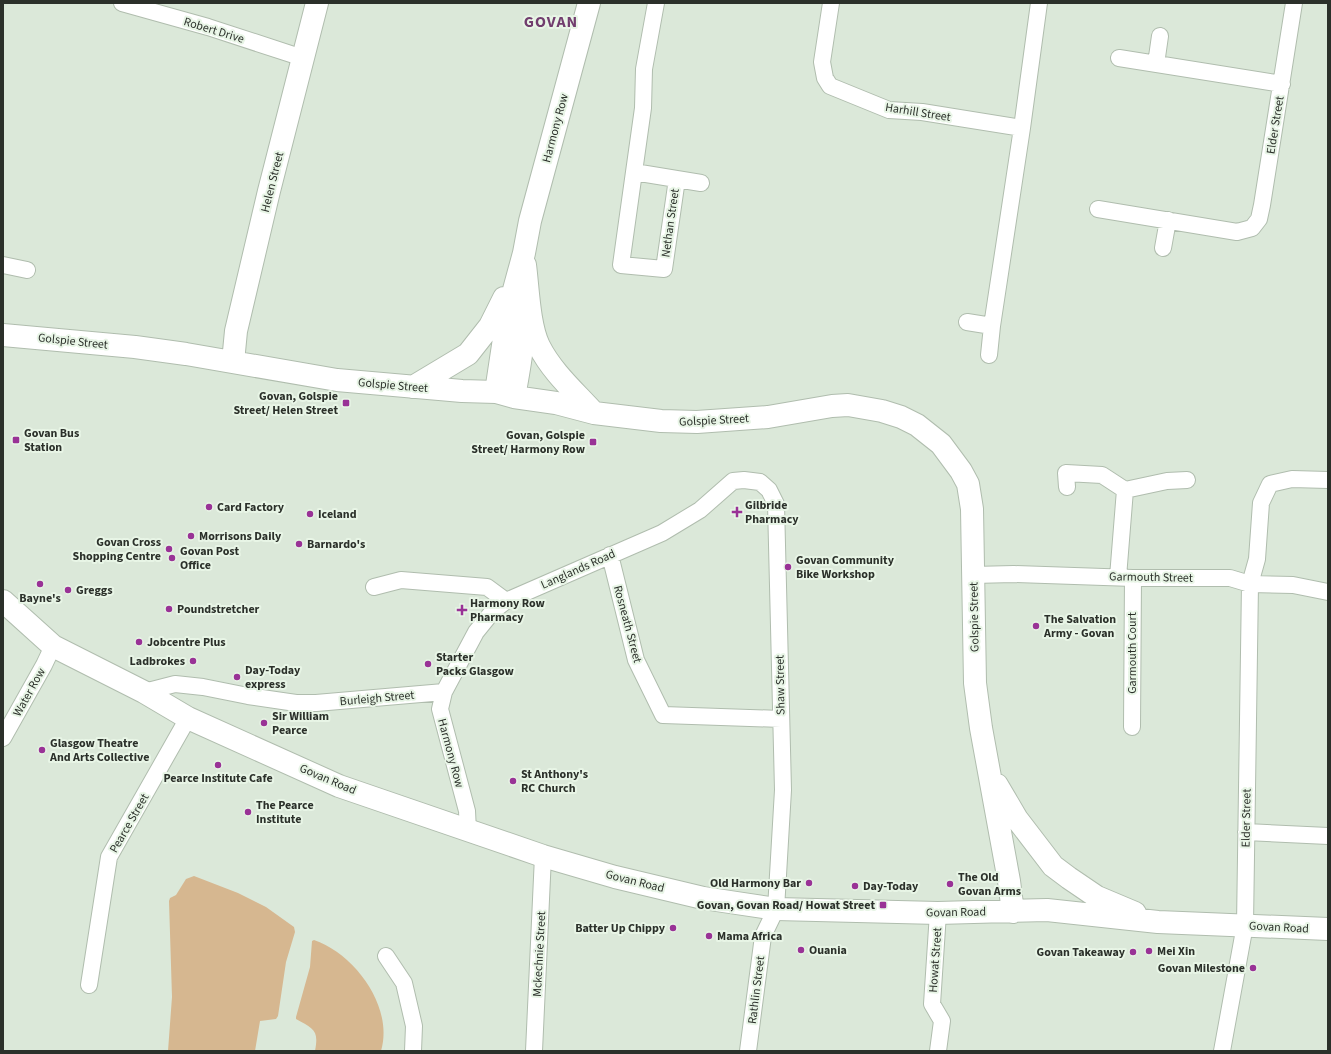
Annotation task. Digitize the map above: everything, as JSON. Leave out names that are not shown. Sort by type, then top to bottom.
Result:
[{"type":"street","name":"Robert Drive","points":[[124,3],[208,27],[303,58]]},
{"type":"street","name":"Helen Street","points":[[233,362],[236,331],[271,184],[317,3]]},
{"type":"street","name":"Harmony Row","points":[[505,394],[508,312],[524,254],[530,221],[590,3]]},
{"type":"street","name":"Nethan Street","points":[[634,172],[677,180],[664,269],[620,265],[643,108],[644,69],[656,3]]},
{"type":"street","name":"Harhill Street","points":[[830,3],[822,62],[825,78],[830,86],[889,110],[922,112],[1022,128]]},
{"type":"street","points":[[989,356],[992,326],[1039,3]]},
{"type":"street","name":"Elder Street","points":[[1168,220],[1236,232],[1252,228],[1259,219],[1294,3]]},
{"type":"street","points":[[1156,64],[1160,36]]},
{"type":"street","points":[[1119,58],[1282,84]]},
{"type":"street","points":[[677,180],[701,183]]},
{"type":"street","points":[[1098,209],[1168,220],[1163,248]]},
{"type":"street","name":"Harmony Row","points":[[413,387],[468,354],[482,337],[496,315],[524,254]]},
{"type":"street","name":"Harmony Row","points":[[524,254],[533,324],[538,346],[552,366],[594,413]]},
{"type":"street","points":[[3,265],[27,270]]},
{"type":"street","points":[[968,322],[992,326]]},
{"type":"street","name":"Golspie Street","points":[[3,335],[135,347],[337,380],[462,392],[505,394],[556,403],[594,413],[661,421],[697,422],[768,417],[832,406],[848,405],[882,410],[917,425],[941,444],[962,471],[968,484],[972,509],[975,683],[980,728],[990,774],[1013,912]]},
{"type":"street","points":[[1067,487],[1066,473],[1102,475],[1125,490],[1168,481],[1187,480]]},
{"type":"street","name":"Elder Street","points":[[1222,1051],[1245,925],[1250,584],[1257,559],[1261,503],[1270,484],[1275,482],[1292,479],[1328,480]]},
{"type":"street","name":"Langlands Road","points":[[506,601],[662,533],[700,510],[733,481],[744,480]]},
{"type":"street","name":"Shaw Street","points":[[744,480],[760,482],[770,490],[776,504],[783,790],[776,909]]},
{"type":"street","name":"Garmouth Court","points":[[1125,490],[1126,578],[1132,727]]},
{"type":"street","name":"Rosneath Street","points":[[610,555],[636,660],[663,715],[781,719]]},
{"type":"street","name":"Garmouth Street","points":[[973,575],[1014,574],[1126,578],[1230,578],[1250,584],[1293,585],[1328,592]]},
{"type":"street","points":[[374,587],[401,580],[487,587],[506,601]]},
{"type":"street","name":"Govan Road","points":[[3,601],[53,646],[144,692],[188,718],[339,786],[543,856],[615,877],[703,898],[776,909],[938,913],[1047,910],[1158,922],[1328,929]]},
{"type":"street","name":"Harmony Row","points":[[468,831],[467,810],[440,709],[444,692],[476,632],[492,611],[506,601]]},
{"type":"street","name":"Water Row","points":[[3,738],[44,666],[53,646]]},
{"type":"street","name":"Burleigh Street","points":[[144,692],[175,684],[203,687],[248,696],[296,703],[316,703],[444,692]]},
{"type":"street","name":"Pearce Street","points":[[89,985],[109,858],[188,718]]},
{"type":"street","points":[[990,774],[1017,819],[1053,866],[1097,897],[1158,922]]},
{"type":"street","points":[[1246,832],[1328,836]]},
{"type":"street","name":"Mckechnie Street","points":[[534,1051],[543,856]]},
{"type":"street","name":"Rathlin Street","points":[[748,1051],[762,936],[776,909]]},
{"type":"street","name":"Howat Street","points":[[938,913],[932,1004],[942,1021],[938,1051]]},
{"type":"street","points":[[386,956],[404,983],[414,1026],[413,1051]]},
{"type":"shaded area","points":[[194,876],[238,893],[266,907],[294,927],[295,932],[286,962],[278,1016],[276,1019],[260,1021],[255,1051],[168,1051],[172,997],[169,901],[170,898],[176,895],[186,879]]},
{"type":"shaded area","points":[[314,940],[329,947],[344,957],[368,984],[382,1017],[384,1034],[381,1051],[315,1051],[316,1039],[314,1031],[296,1019],[310,967],[312,941]]},
{"type":"place","name":"Govan, Golspie Street/ Helen Street","points":[[346,403]]},
{"type":"place","name":"Govan Bus Station","points":[[16,440]]},
{"type":"place","name":"Govan, Golspie Street/ Harmony Row","points":[[593,442]]},
{"type":"place","name":"Card Factory","points":[[209,507]]},
{"type":"place","name":"Gilbride Pharmacy","points":[[737,512]]},
{"type":"place","name":"Iceland","points":[[310,514]]},
{"type":"place","name":"Morrisons Daily","points":[[191,536]]},
{"type":"place","name":"Barnardo's","points":[[299,544]]},
{"type":"place","name":"Govan Cross Shopping Centre","points":[[169,549]]},
{"type":"place","name":"Govan Post Office","points":[[172,558]]},
{"type":"place","name":"Govan Community Bike Workshop","points":[[788,567]]},
{"type":"place","name":"Bayne's","points":[[40,584]]},
{"type":"place","name":"Greggs","points":[[68,590]]},
{"type":"place","name":"Poundstretcher","points":[[169,609]]},
{"type":"place","name":"Harmony Row Pharmacy","points":[[462,610]]},
{"type":"place","name":"The Salvation Army - Govan","points":[[1036,626]]},
{"type":"place","name":"Jobcentre Plus","points":[[139,642]]},
{"type":"place","name":"Ladbrokes","points":[[193,661]]},
{"type":"place","name":"Starter Packs Glasgow","points":[[428,664]]},
{"type":"place","name":"Day-Today express","points":[[237,677]]},
{"type":"place","name":"Sir William Pearce","points":[[264,723]]},
{"type":"place","name":"Glasgow Theatre And Arts Collective","points":[[42,750]]},
{"type":"place","name":"Pearce Institute Cafe","points":[[218,765]]},
{"type":"place","name":"St Anthony's RC Church","points":[[513,781]]},
{"type":"place","name":"The Pearce Institute","points":[[248,812]]},
{"type":"place","name":"Old Harmony Bar","points":[[809,883]]},
{"type":"place","name":"The Old Govan Arms","points":[[950,884]]},
{"type":"place","name":"Day-Today","points":[[855,886]]},
{"type":"place","name":"Govan, Govan Road/ Howat Street","points":[[883,905]]},
{"type":"place","name":"Batter Up Chippy","points":[[673,928]]},
{"type":"place","name":"Mama Africa","points":[[709,936]]},
{"type":"place","name":"Ouania","points":[[801,950]]},
{"type":"place","name":"Mei Xin","points":[[1149,951]]},
{"type":"place","name":"Govan Takeaway","points":[[1133,952]]},
{"type":"place","name":"Govan Milestone","points":[[1253,968]]},
{"type":"district","name":"GOVAN","points":[[551,21]]}]
